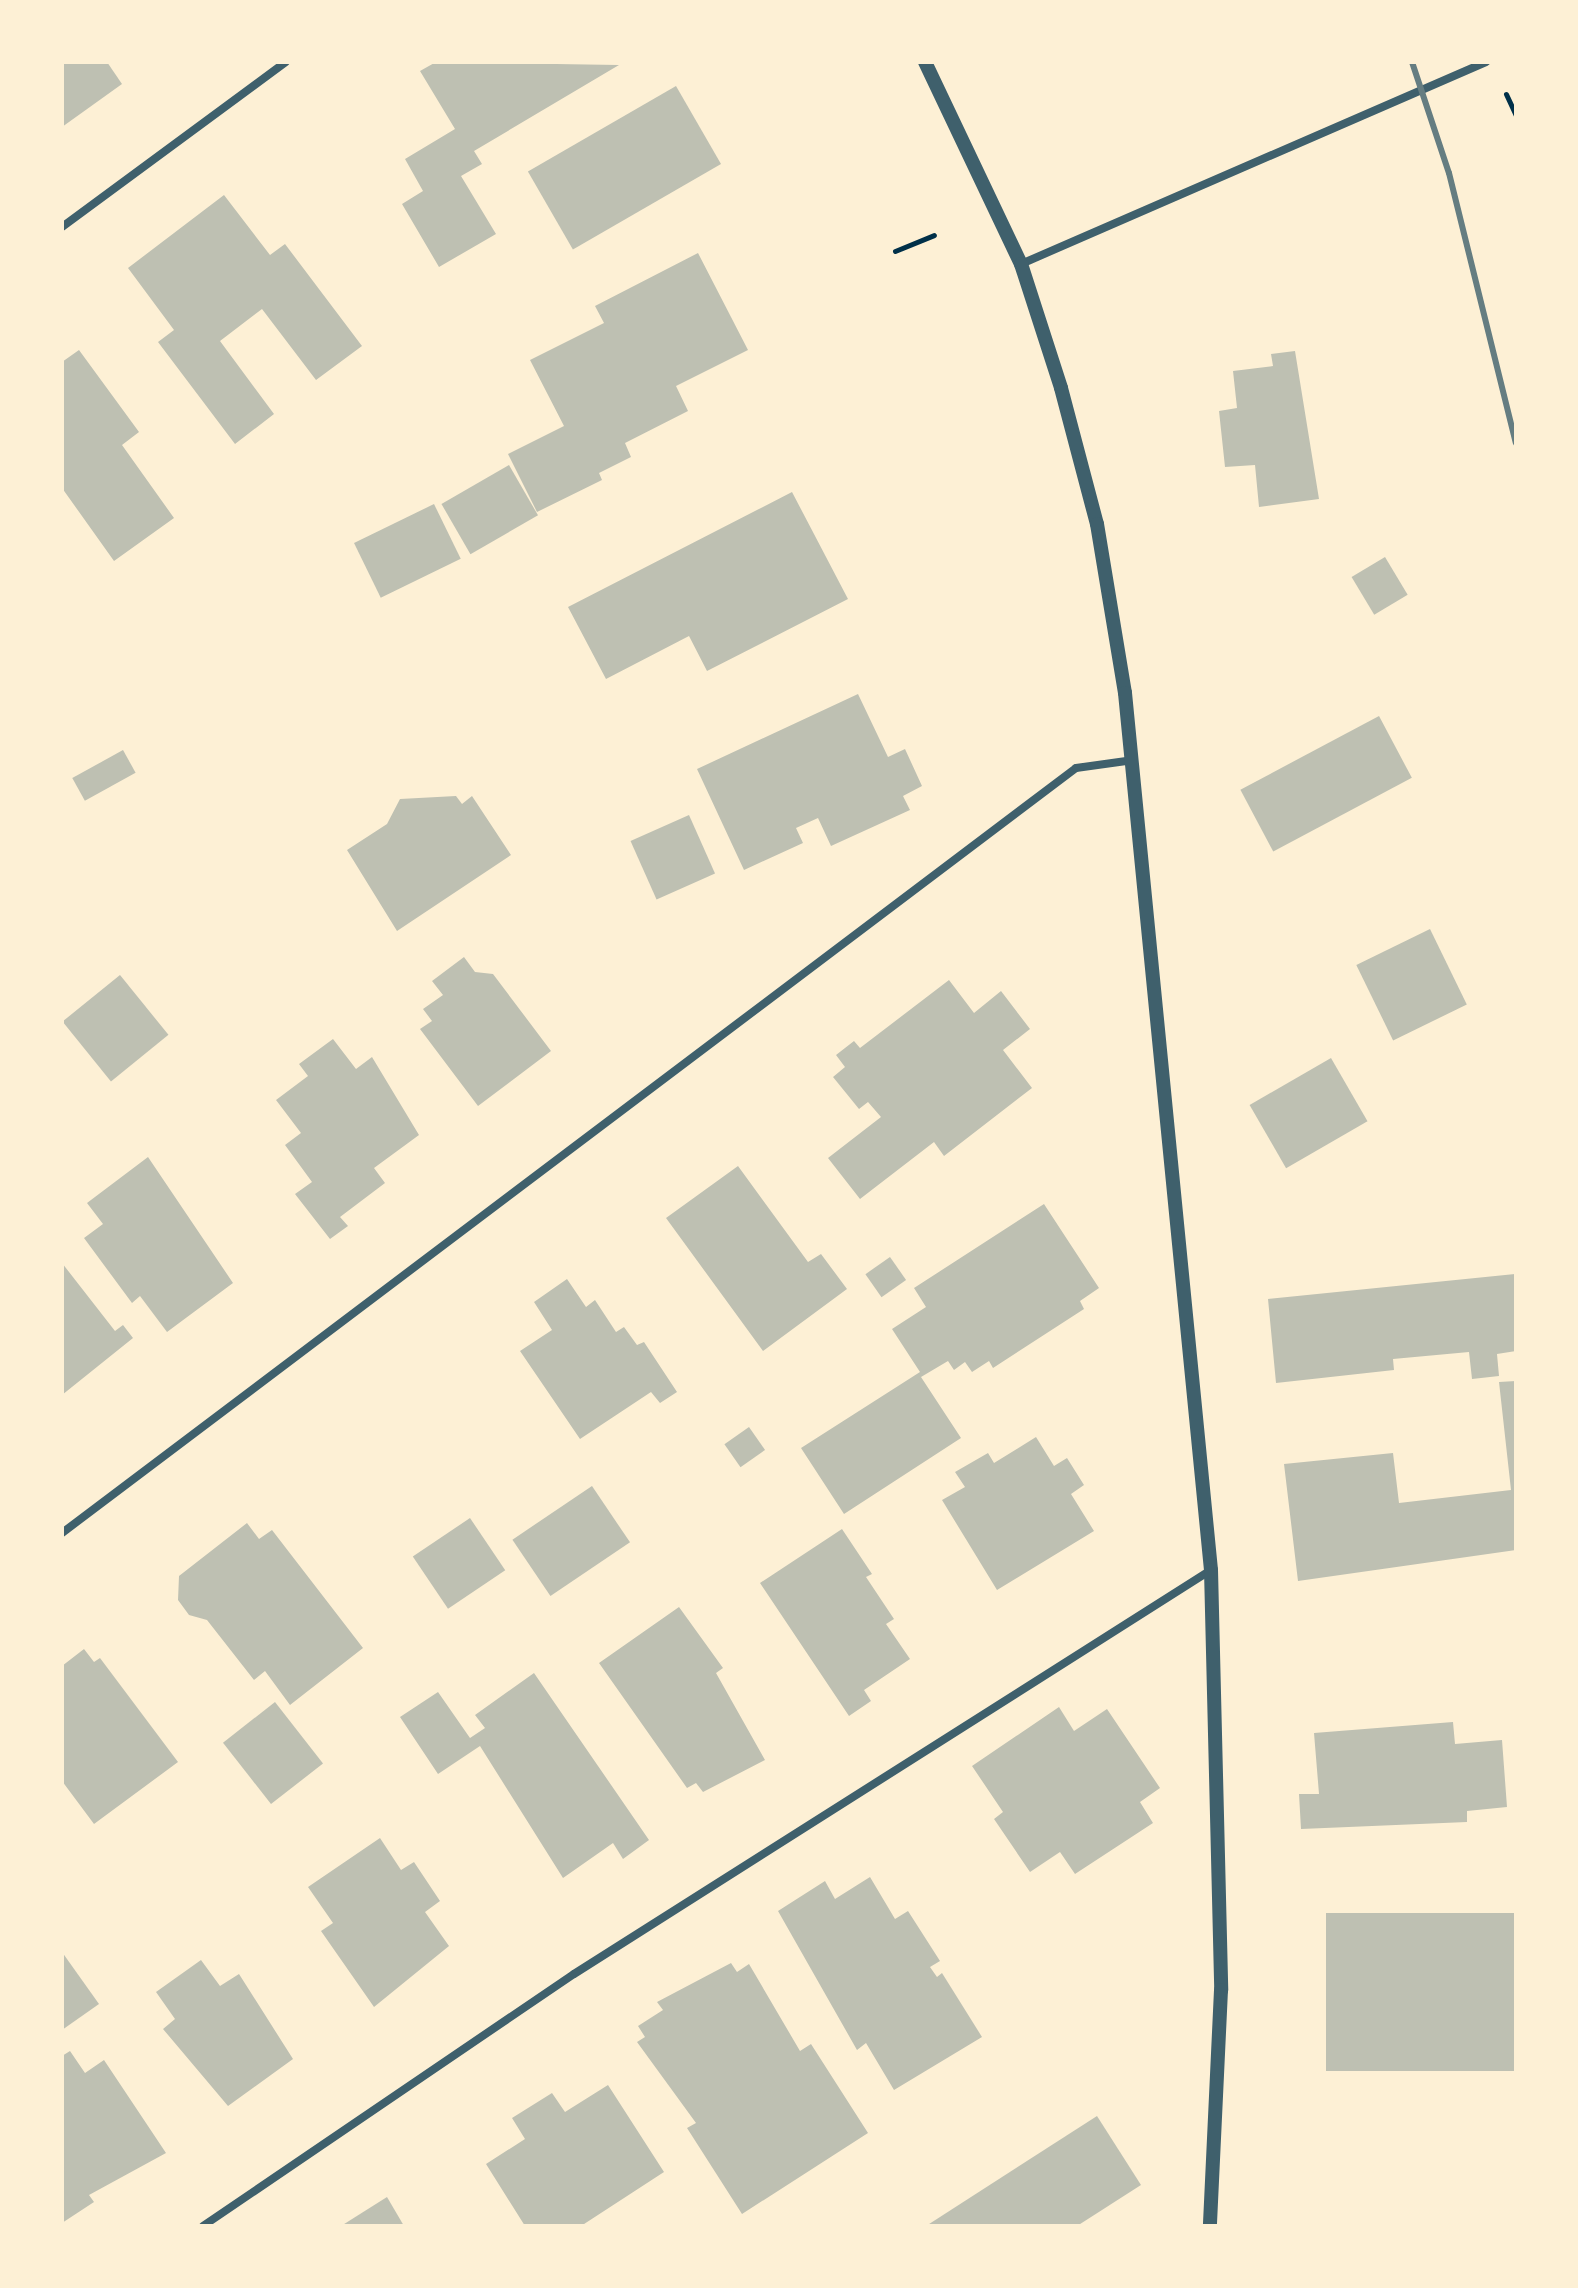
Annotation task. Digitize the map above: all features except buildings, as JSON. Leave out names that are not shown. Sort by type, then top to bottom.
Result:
[{"type":"street","points":[[62,227],[286,62]]},
{"type":"street","points":[[925,62],[1021,264],[1097,524],[1134,760],[1211,1570],[1221,2019],[1210,2226]]},
{"type":"street","points":[[1021,264],[1486,62]]},
{"type":"street","points":[[62,1533],[1076,768],[1134,760]]},
{"type":"street","points":[[203,2226],[574,1974],[1211,1570]]},
{"type":"path","points":[[895,251],[934,235]]},
{"type":"railway","points":[[1412,62],[1449,173],[1516,443]]}]
